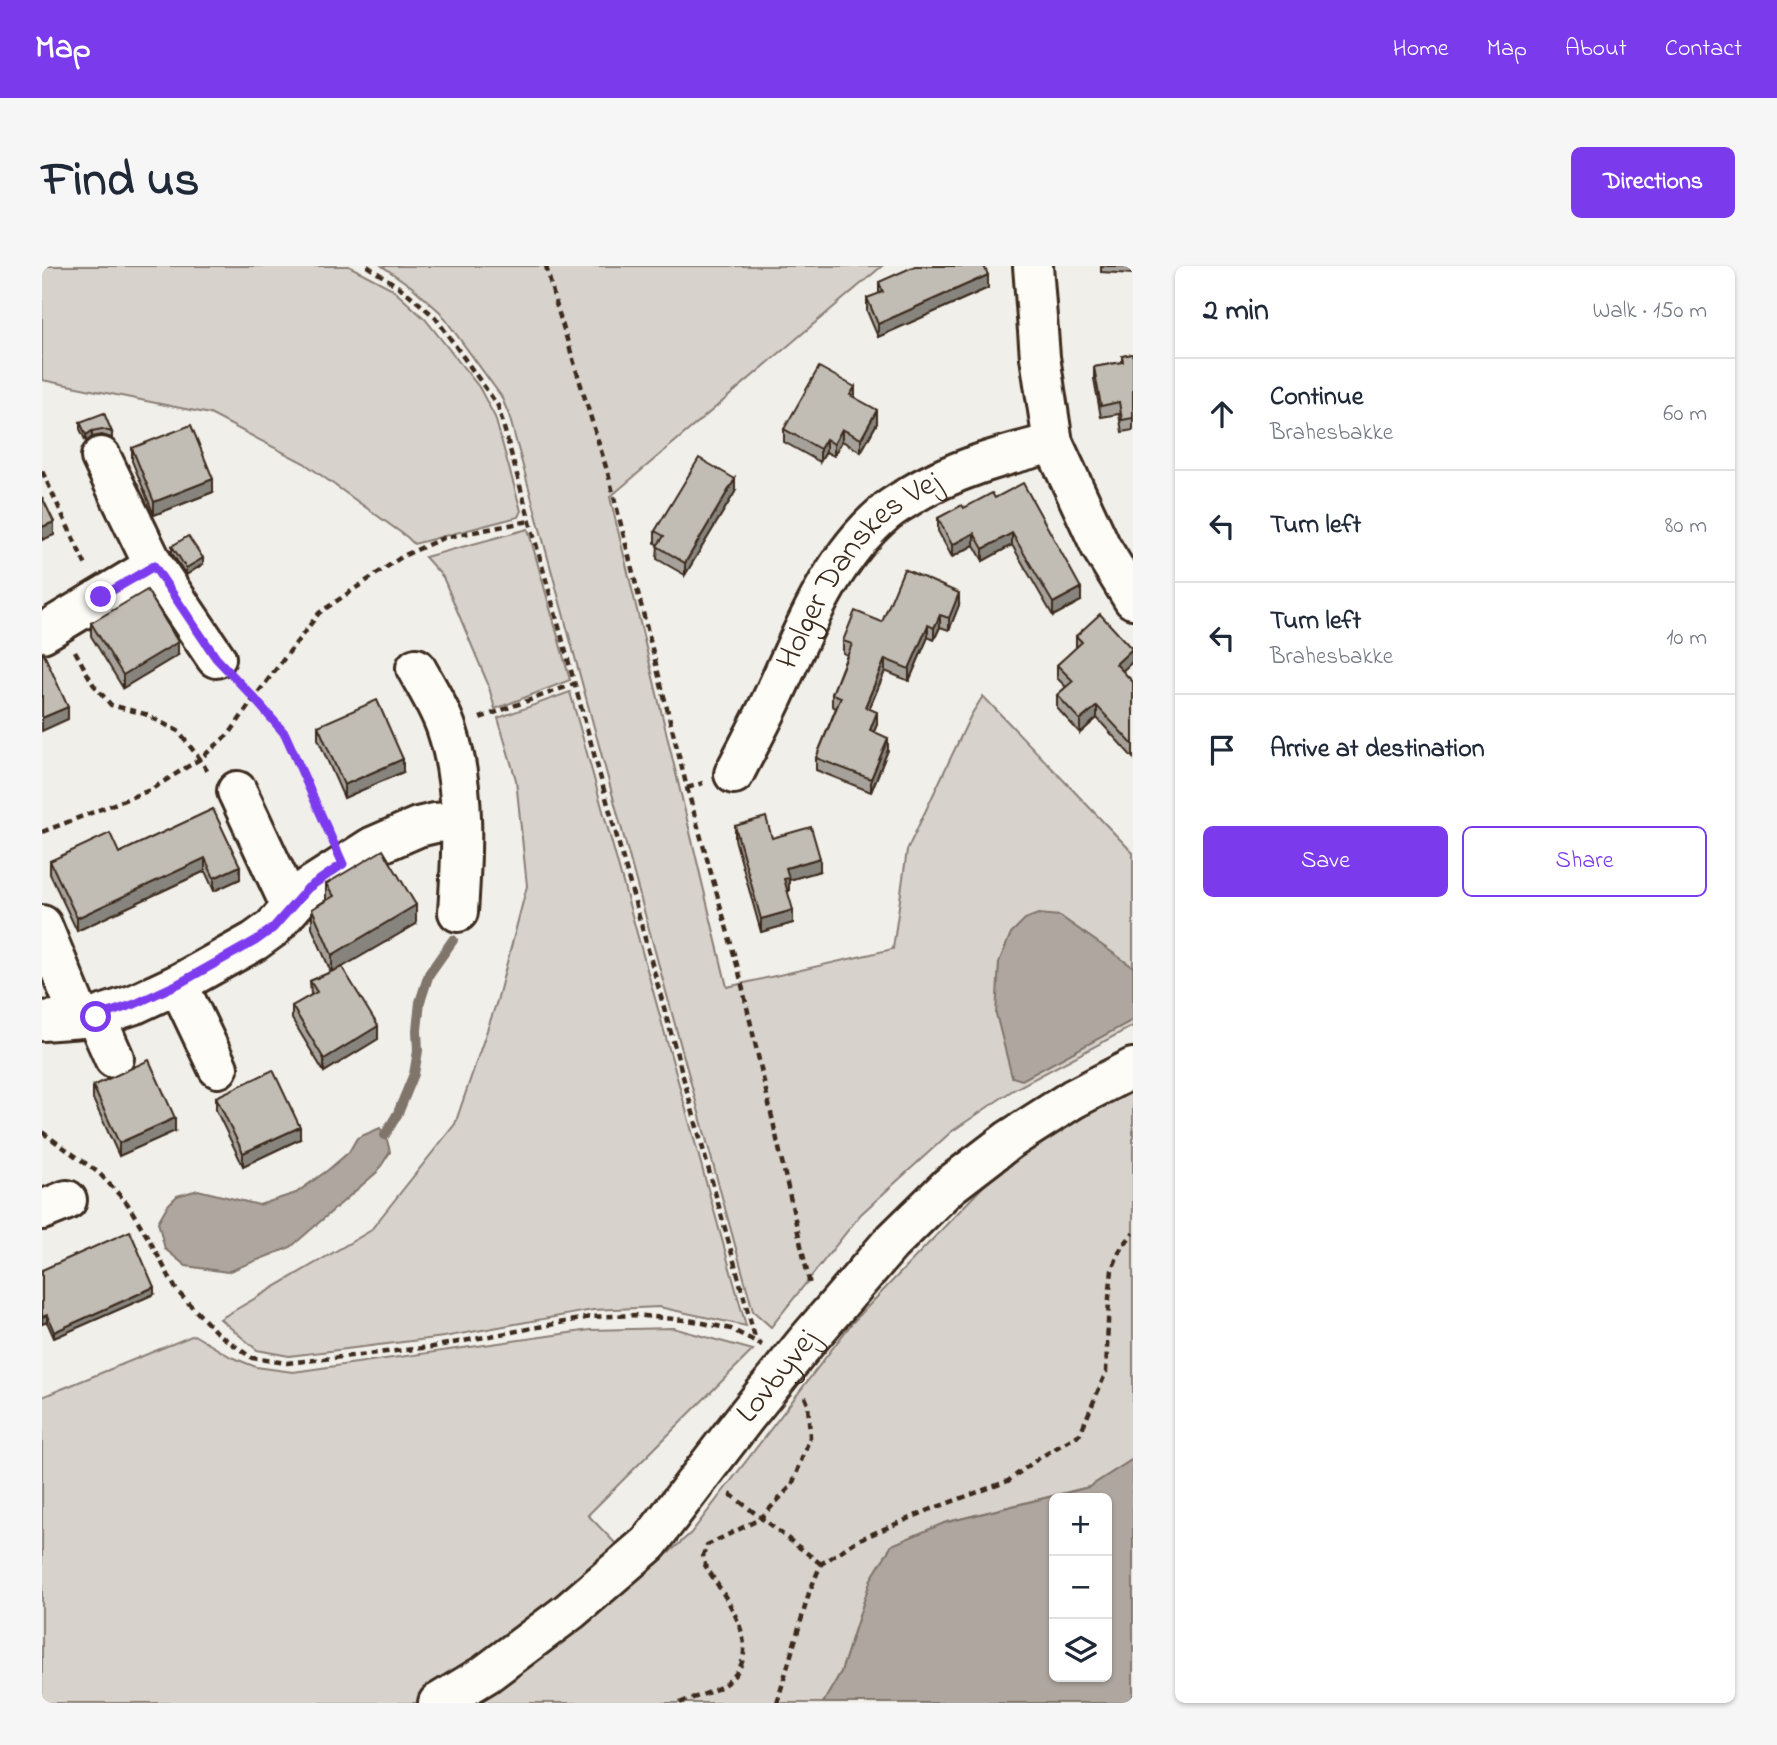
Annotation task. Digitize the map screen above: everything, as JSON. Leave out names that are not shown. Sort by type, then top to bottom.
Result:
[{"type":"street","points":[[1033,266],[1041,357],[1053,443],[1101,547],[1133,599]]},
{"type":"street","name":"Holger Danskes Vej","points":[[734,774],[805,626],[831,578],[855,543],[887,510],[930,483],[998,457],[1053,443]]},
{"type":"street","points":[[101,457],[154,566],[216,658]]},
{"type":"street","points":[[50,628],[154,566]]},
{"type":"street","points":[[416,668],[447,730],[456,762],[461,821],[458,912]]},
{"type":"street","points":[[237,791],[291,907]]},
{"type":"street","points":[[42,1021],[88,1017],[135,1004],[178,984],[255,941],[273,928],[308,888],[372,847],[418,827],[461,821]]},
{"type":"street","points":[[42,925],[88,1017],[114,1058]]},
{"type":"street","points":[[178,984],[218,1068]]},
{"type":"street","name":"Lovbyvej","points":[[438,1703],[486,1674],[570,1611],[649,1543],[702,1472],[773,1362],[949,1186],[1009,1140],[1073,1099],[1133,1068]]},
{"type":"path","points":[[367,266],[405,290],[435,317],[498,406],[756,1342]]},
{"type":"path","points":[[546,266],[609,477],[687,788],[739,972],[812,1294]]},
{"type":"path","points":[[42,471],[101,597]]},
{"type":"path","points":[[42,832],[150,790],[200,759],[230,733],[319,613],[403,556],[443,538],[530,520]]},
{"type":"path","points":[[50,628],[111,705],[145,713],[178,731],[200,759],[221,793],[237,791]]},
{"type":"path","points":[[216,658],[285,734],[343,864]]},
{"type":"path","points":[[447,730],[574,684]]},
{"type":"path","points":[[42,1132],[99,1173],[127,1203],[177,1291],[217,1333],[252,1358],[288,1363],[432,1347],[591,1317],[635,1315],[731,1328],[756,1342],[802,1390],[808,1404],[810,1437],[792,1485],[760,1519],[707,1545],[703,1555],[705,1565],[744,1634],[744,1658],[736,1675],[722,1685],[680,1703]]},
{"type":"path","points":[[777,1703],[821,1564],[858,1540],[1008,1481],[1080,1434],[1106,1371],[1112,1270],[1119,1250],[1133,1233]]},
{"type":"path","points":[[702,1472],[821,1564]]},
{"type":"shaded area","points":[[42,266],[349,266],[391,288],[425,319],[479,387],[495,417],[521,511],[518,517],[414,544],[304,463],[210,414],[42,380]]},
{"type":"shaded area","points":[[382,266],[882,266],[610,497],[727,987],[893,949],[907,850],[971,715],[983,696],[1133,853],[1133,1026],[1013,1090],[951,1132],[861,1214],[771,1327],[753,1311],[509,415],[501,396],[440,312],[412,287]]},
{"type":"shaded area","points":[[528,529],[570,680],[495,709],[488,684],[443,577],[425,557]]},
{"type":"shaded area","points":[[570,692],[746,1326],[659,1307],[593,1310],[444,1337],[289,1356],[257,1350],[220,1319],[370,1231],[455,1124],[497,1001],[527,886],[516,780],[498,718]]},
{"type":"shaded area","points":[[1038,914],[1060,916],[1133,967],[1133,1020],[1022,1080],[1012,1077],[996,1014],[999,962],[1011,933],[1025,919]]},
{"type":"shaded area","points":[[1133,1090],[1133,1459],[1089,1487],[1065,1493],[1049,1493],[1049,1497],[944,1523],[871,1579],[841,1672],[823,1703],[42,1703],[42,1397],[194,1335],[231,1357],[256,1367],[293,1372],[590,1330],[673,1328],[753,1350],[588,1515],[645,1574],[691,1533],[852,1323],[998,1171],[1090,1113]]},
{"type":"shaded area","points":[[380,1128],[386,1136],[390,1152],[377,1172],[291,1247],[227,1272],[186,1266],[165,1249],[158,1222],[167,1206],[177,1196],[198,1190],[259,1205],[296,1193],[349,1152],[357,1138]]},
{"type":"shaded area","points":[[1133,1459],[1133,1703],[823,1703],[841,1672],[871,1579],[892,1545],[944,1523],[1049,1497],[1049,1682],[1112,1682],[1112,1493],[1065,1493],[1089,1487]]},
{"type":"building","points":[[915,266],[984,266],[988,275],[878,324],[867,298],[883,292],[879,282]]},
{"type":"building","points":[[1133,354],[1133,418],[1122,420],[1119,402],[1101,406],[1094,367],[1123,362],[1122,356]]},
{"type":"building","points":[[819,367],[855,387],[850,395],[877,410],[861,439],[842,429],[834,444],[826,439],[820,449],[784,429]]},
{"type":"building","points":[[104,413],[112,432],[102,429],[86,435],[80,422]]},
{"type":"building","points":[[191,425],[213,479],[154,502],[132,448]]},
{"type":"building","points":[[699,458],[735,479],[685,563],[657,546],[664,536],[655,531]]},
{"type":"building","points":[[1023,483],[1081,588],[1053,603],[1012,533],[983,549],[974,533],[952,545],[938,518],[992,493],[995,498]]},
{"type":"building","points":[[42,497],[54,522],[42,527]]},
{"type":"building","points":[[188,536],[203,558],[186,568],[172,546]]},
{"type":"building","points":[[904,569],[959,593],[949,618],[940,615],[934,628],[928,625],[909,669],[885,659],[865,707],[877,712],[870,730],[888,738],[871,779],[816,758],[841,697],[832,694],[852,644],[843,641],[855,611],[882,622]]},
{"type":"building","points":[[147,590],[178,642],[123,675],[91,623]]},
{"type":"building","points":[[1100,614],[1132,649],[1116,664],[1133,682],[1133,745],[1097,706],[1080,720],[1057,695],[1073,681],[1057,665],[1082,642],[1076,636]]},
{"type":"building","points":[[42,653],[68,707],[42,718]]},
{"type":"building","points":[[377,700],[403,759],[344,785],[318,726]]},
{"type":"building","points":[[213,809],[240,866],[214,878],[205,858],[77,918],[50,861],[110,833],[119,853]]},
{"type":"building","points":[[766,817],[772,838],[811,827],[820,858],[786,868],[789,878],[784,879],[793,910],[761,919],[735,826]]},
{"type":"building","points":[[383,850],[416,905],[332,955],[312,909],[334,896],[326,884]]},
{"type":"building","points":[[342,967],[378,1026],[324,1059],[292,1006],[317,992],[310,981]]},
{"type":"building","points":[[149,1060],[175,1118],[119,1143],[93,1086]]},
{"type":"building","points":[[273,1070],[300,1127],[243,1153],[216,1097]]},
{"type":"building","points":[[130,1231],[154,1287],[54,1332],[47,1315],[42,1317],[42,1270]]},
{"type":"waterway","points":[[385,1135],[398,1113],[414,1074],[420,1002],[429,974],[453,940]]},
{"type":"route","points":[[96,1017],[135,1004],[178,984],[255,941],[273,928],[308,888],[343,864],[285,734],[216,658],[154,566],[101,597]]}]
